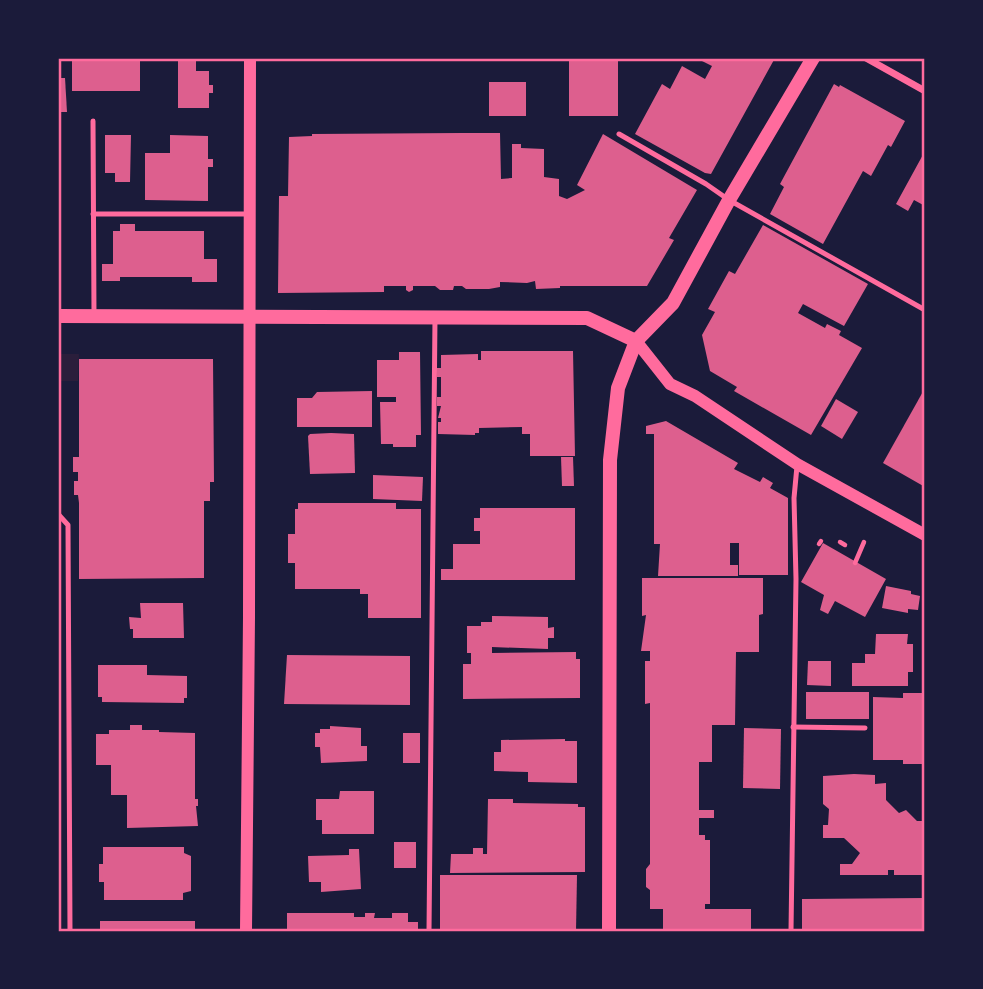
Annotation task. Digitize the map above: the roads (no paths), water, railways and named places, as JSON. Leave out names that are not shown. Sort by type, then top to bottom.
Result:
[{"type":"main road","points":[[609,931],[610,460],[618,388],[636,341],[673,303],[813,58]]},
{"type":"main road","points":[[58,316],[587,318],[636,341]]},
{"type":"street","points":[[246,931],[250,58]]},
{"type":"street","points":[[866,58],[925,91]]},
{"type":"street","points":[[636,341],[670,384],[695,396],[797,464],[925,535]]},
{"type":"lane","points":[[93,121],[94,317]]},
{"type":"lane","points":[[619,134],[925,310]]},
{"type":"lane","points":[[93,214],[250,214]]},
{"type":"lane","points":[[429,931],[435,318]]},
{"type":"lane","points":[[791,931],[794,498],[797,464]]},
{"type":"lane","points":[[58,514],[68,524],[70,931]]},
{"type":"lane","points":[[793,727],[865,728]]}]
